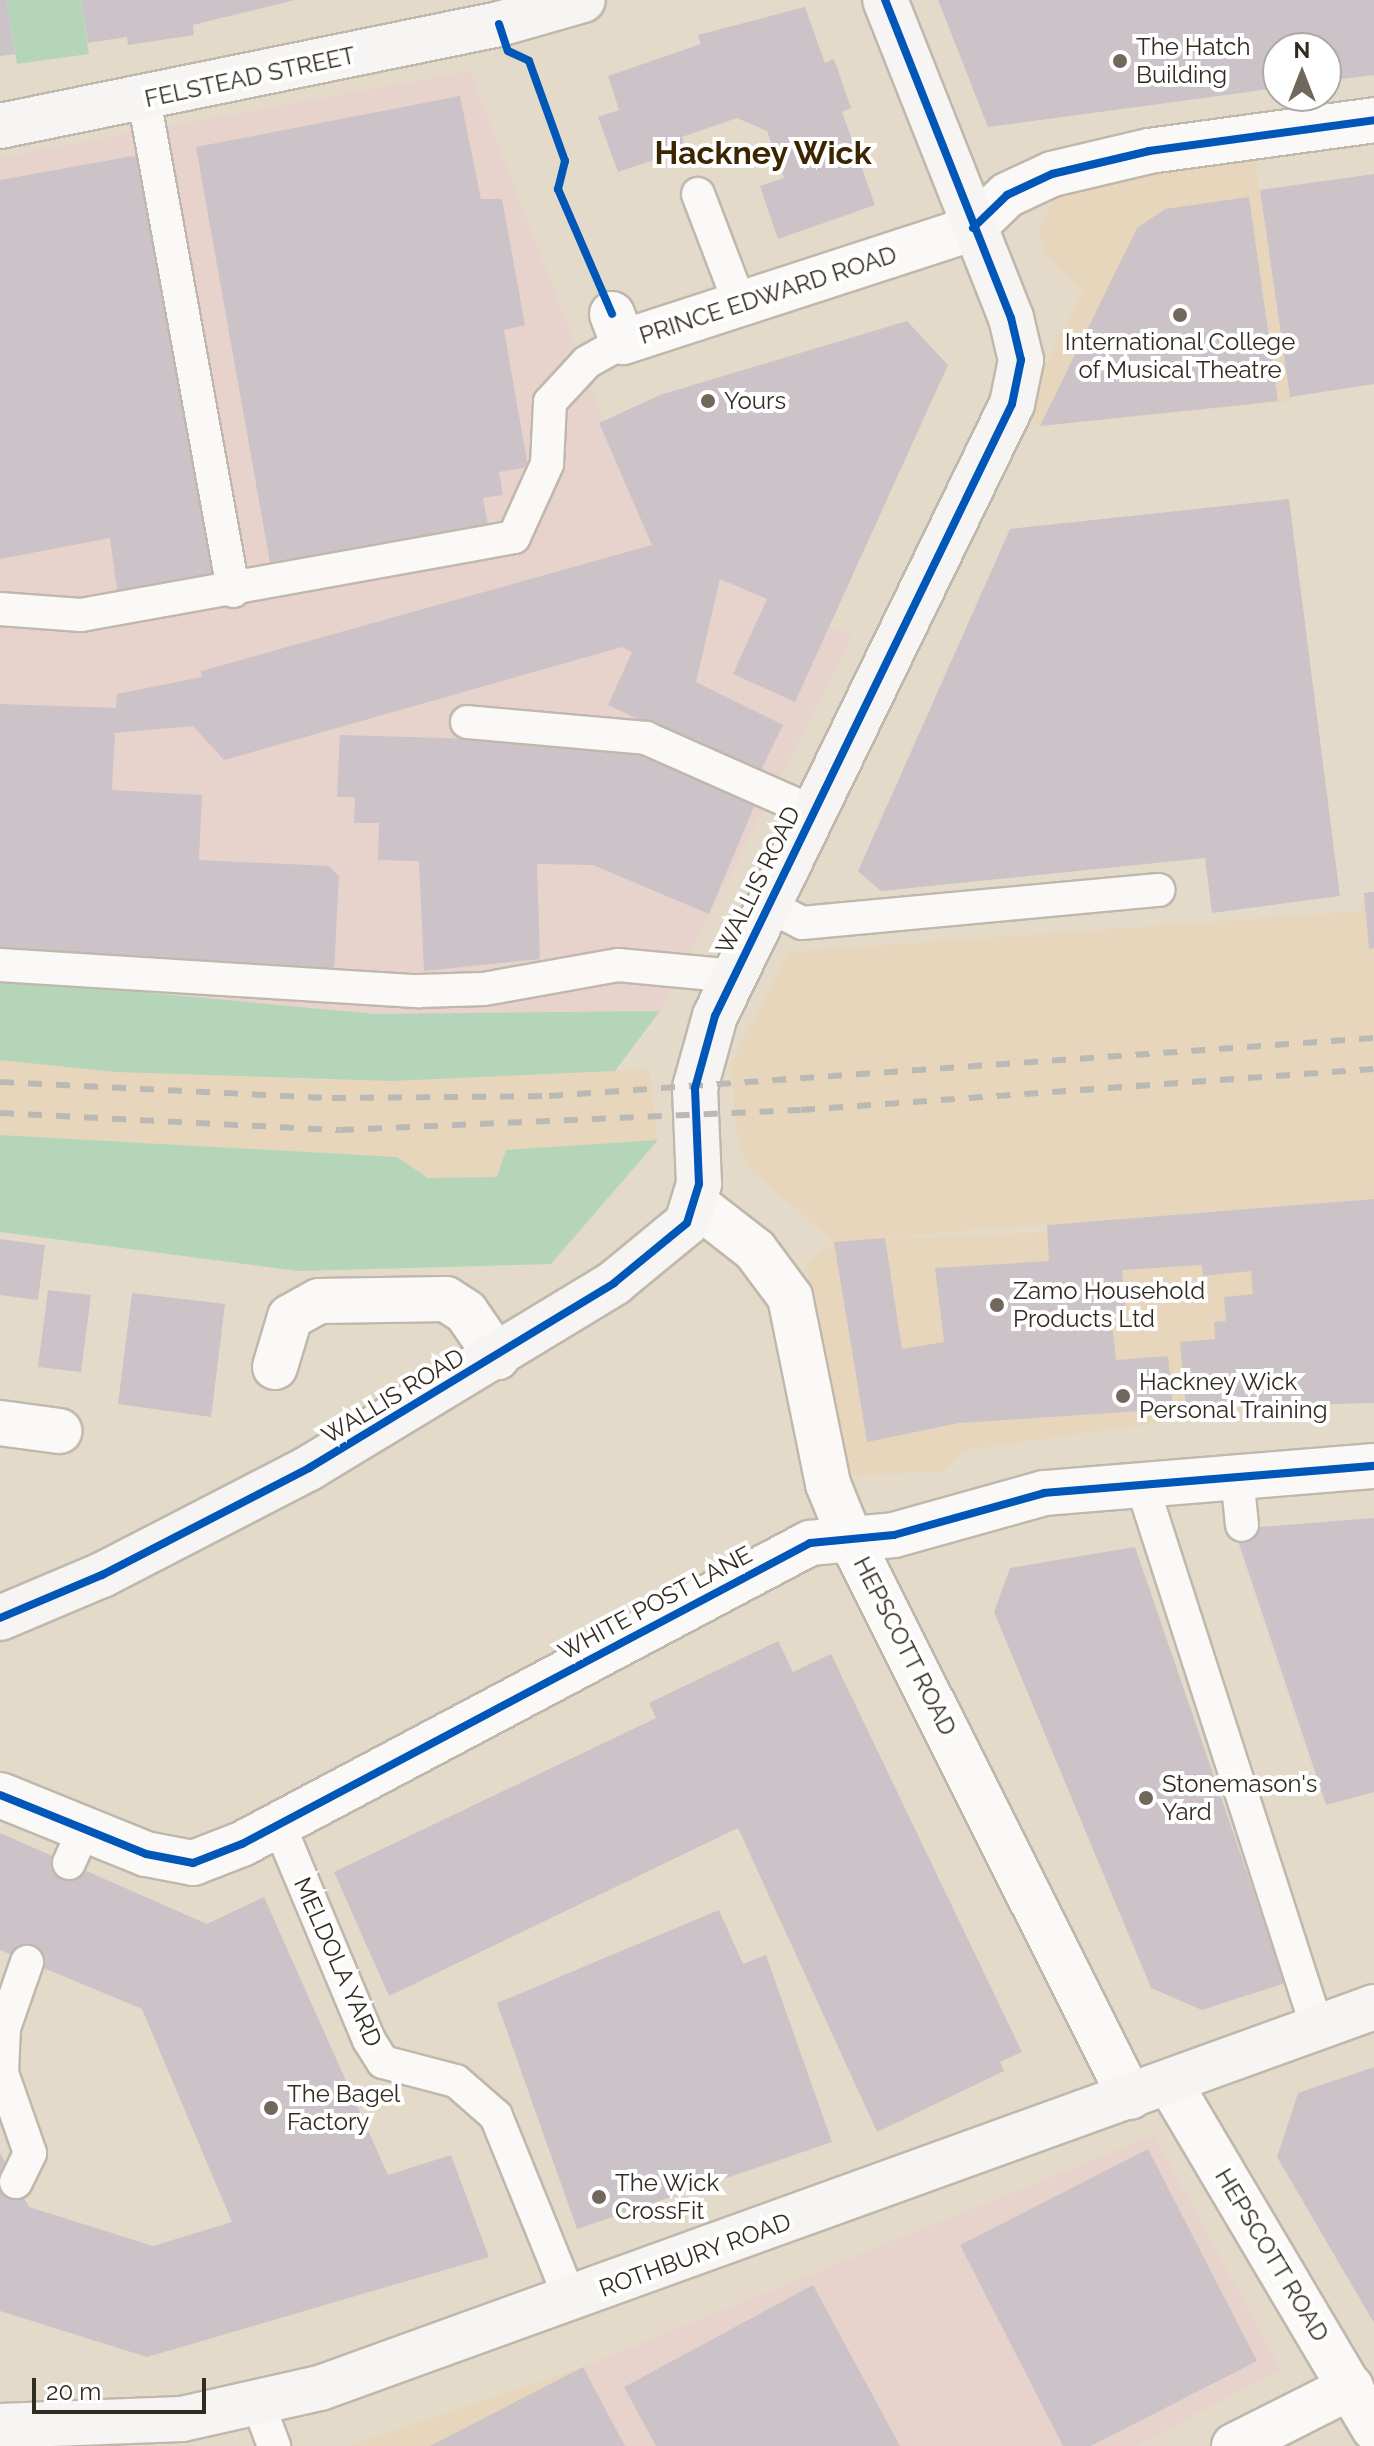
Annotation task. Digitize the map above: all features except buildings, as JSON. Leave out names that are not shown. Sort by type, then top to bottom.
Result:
[{"type":"street","name":"FELSTEAD STREET","points":[[0,126],[144,99],[496,12],[583,0]]},
{"type":"street","name":"WALLIS ROAD","points":[[0,1618],[212,1522],[497,1357],[666,1244],[696,1204],[695,1088],[734,976],[1012,404],[1021,360],[885,0]]},
{"type":"street","points":[[973,228],[1007,195],[1052,174],[1149,151],[1374,120]]},
{"type":"street","name":"PRINCE EDWARD ROAD","points":[[618,328],[740,304],[973,228]]},
{"type":"street","name":"HEPSCOTT ROAD","points":[[696,1204],[755,1250],[790,1297],[821,1456],[850,1538],[1150,2090],[1351,2387],[1374,2429]]},
{"type":"street","points":[[275,1367],[290,1317],[319,1301],[446,1299],[466,1312],[497,1357]]},
{"type":"street","points":[[0,1423],[59,1431]]},
{"type":"street","name":"WHITE POST LANE","points":[[0,1795],[76,1847],[193,1863],[279,1825],[810,1543],[894,1535],[1044,1493],[1374,1466]]},
{"type":"street","name":"ROTHBURY ROAD","points":[[0,2426],[182,2419],[259,2406],[571,2301],[1374,2007]]},
{"type":"street","points":[[1234,2446],[1351,2387]]},
{"type":"lane","points":[[144,99],[233,591]]},
{"type":"lane","points":[[698,194],[740,304]]},
{"type":"lane","points":[[0,609],[81,615],[233,591],[514,537],[547,464],[550,402],[618,328]]},
{"type":"lane","points":[[467,722],[646,738],[813,812]]},
{"type":"lane","points":[[767,905],[802,923],[1158,890]]},
{"type":"lane","points":[[0,965],[419,991],[484,989],[618,965],[734,976]]},
{"type":"lane","points":[[1237,1476],[1242,1525]]},
{"type":"lane","points":[[1142,1485],[1317,2027]]},
{"type":"lane","name":"MELDOLA YARD","points":[[279,1825],[369,2040],[383,2062],[456,2081],[496,2116],[571,2301]]},
{"type":"lane","points":[[16,2182],[30,2153],[2,2073],[4,2028],[27,1962]]},
{"type":"lane","points":[[259,2406],[274,2446]]},
{"type":"shaded area","points":[[470,71],[652,545],[852,637],[660,1011],[376,1014],[0,979],[0,157]]},
{"type":"shaded area","name":"International College of Musical Theatre","points":[[1254,154],[1291,401],[1040,426],[1019,417],[1083,290],[1045,254],[1038,232],[1052,202],[1072,188]]},
{"type":"shaded area","points":[[1374,892],[1374,1199],[1245,1209],[1265,1408],[964,1450],[942,1472],[853,1475],[840,1463],[806,1264],[834,1242],[746,1166],[737,1135],[731,1064],[788,952],[1362,911],[1364,893]],"holes":[[[1216,1211],[1070,1231],[878,1239]]]},
{"type":"shaded area","points":[[0,1060],[317,1080],[649,1069],[658,1140],[506,1150],[497,1177],[428,1178],[397,1157],[0,1135]]},
{"type":"shaded area","points":[[1154,2135],[1281,2369],[1137,2446],[625,2446],[583,2367]]},
{"type":"shaded area","points":[[583,2367],[625,2446],[349,2446]]},
{"type":"green space","points":[[6,0],[81,0],[89,54],[17,64]]},
{"type":"green space","points":[[0,979],[376,1014],[660,1011],[615,1071],[391,1081],[116,1072],[0,1060]]},
{"type":"green space","points":[[0,1135],[397,1157],[428,1178],[497,1177],[506,1150],[658,1140],[551,1264],[298,1271],[0,1232]]},
{"type":"railway","points":[[0,1082],[332,1098],[549,1096],[1374,1038]]},
{"type":"railway","points":[[0,1113],[340,1130],[801,1110],[1374,1069]]},
{"type":"cycle path","points":[[0,1618],[102,1575],[309,1468],[614,1283],[687,1223],[699,1184],[695,1088],[715,1016],[1012,404],[1021,360],[1011,318],[885,0]]},
{"type":"cycle path","points":[[499,24],[508,51],[529,61],[565,161],[558,189],[612,314]]},
{"type":"cycle path","points":[[973,228],[1007,195],[1052,174],[1149,151],[1374,120]]},
{"type":"cycle path","points":[[0,1795],[146,1854],[193,1863],[242,1844],[810,1543],[894,1535],[1044,1493],[1374,1466]]},
{"type":"place","name":"The Hatch Building","points":[[1120,61]]},
{"type":"place","name":"International College of Musical Theatre","points":[[1180,315]]},
{"type":"place","name":"Yours","points":[[708,401]]},
{"type":"place","name":"Zamo Household Products Ltd","points":[[997,1305]]},
{"type":"place","name":"Hackney Wick Personal Training","points":[[1123,1396]]},
{"type":"place","name":"Stonemason's Yard","points":[[1146,1798]]},
{"type":"place","name":"The Bagel Factory","points":[[271,2108]]},
{"type":"place","name":"The Wick CrossFit","points":[[599,2197]]},
{"type":"district","name":"Hackney Wick","points":[[763,153]]}]
